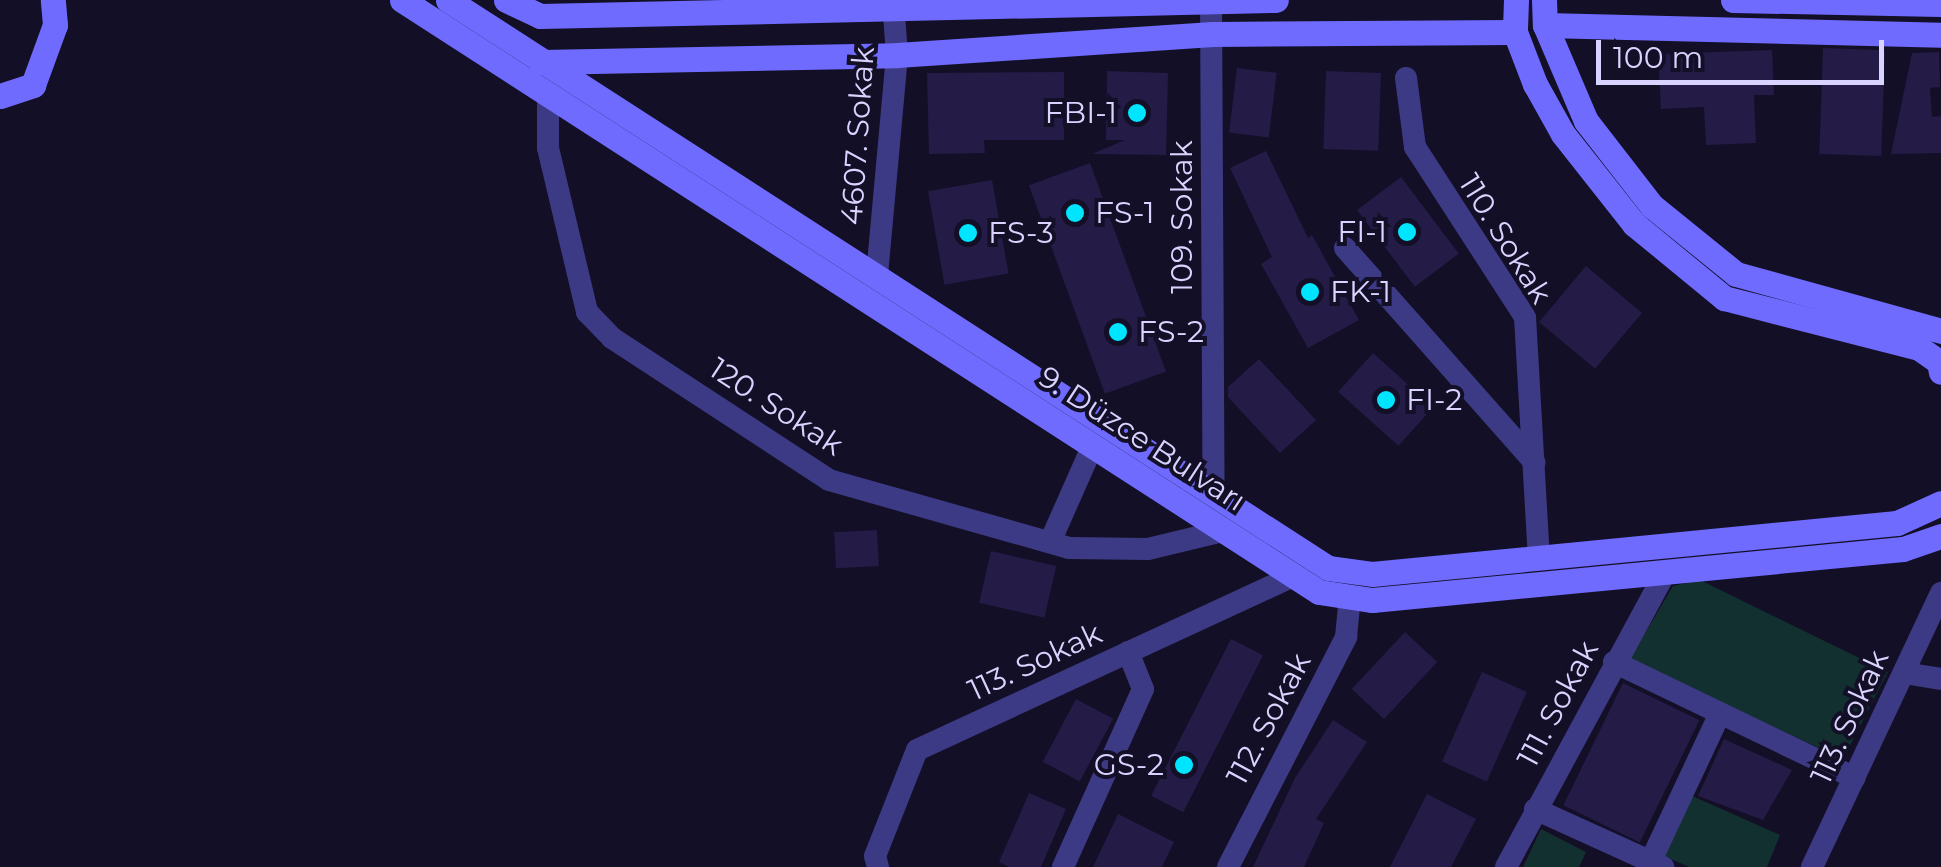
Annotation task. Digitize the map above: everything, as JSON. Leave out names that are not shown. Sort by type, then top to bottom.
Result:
[{"type":"main road","points":[[0,96],[33,85],[55,25],[53,0]]},
{"type":"main road","name":"9. Düzce Bulvarı","points":[[402,0],[548,98],[1319,592],[1350,596],[1666,572],[1902,548],[1941,536]]},
{"type":"main road","name":"9. Düzce Bulvarı","points":[[448,0],[1328,568],[1372,574],[1897,523],[1941,503]]},
{"type":"main road","points":[[506,0],[540,16],[1276,0]]},
{"type":"main road","points":[[1516,0],[1515,32],[1563,134],[1634,224],[1724,298],[1930,344],[1941,372]]},
{"type":"main road","points":[[1732,0],[1941,4]]},
{"type":"main road","points":[[1941,35],[1836,36],[1545,12],[1586,121],[1652,206],[1736,274],[1941,332]]},
{"type":"main road","points":[[540,62],[897,55],[1212,34],[1515,32]]},
{"type":"street","name":"109. Sokak","points":[[1211,0],[1214,494]]},
{"type":"street","points":[[1835,2],[1836,36]]},
{"type":"street","name":"4607. Sokak","points":[[877,276],[897,55],[894,6]]},
{"type":"street","name":"110. Sokak","points":[[1406,78],[1414,147],[1525,317],[1539,558]]},
{"type":"street","name":"120. Sokak","points":[[548,98],[548,148],[586,312],[612,338],[830,480],[1050,542],[1148,549],[1223,531]]},
{"type":"street","points":[[1345,248],[1534,462]]},
{"type":"street","points":[[1050,542],[1092,446]]},
{"type":"street","name":"111. Sokak","points":[[1506,867],[1666,572]]},
{"type":"street","name":"113. Sokak","points":[[878,867],[874,856],[917,750],[1293,576]]},
{"type":"street","name":"113. Sokak","points":[[1812,867],[1941,593]]},
{"type":"street","name":"112. Sokak","points":[[1228,867],[1346,637],[1350,596]]},
{"type":"street","points":[[1063,867],[1144,689],[1128,652]]},
{"type":"street","points":[[1614,662],[1855,778]]},
{"type":"street","points":[[1904,673],[1941,679]]},
{"type":"street","points":[[1535,810],[1654,865],[1720,713]]},
{"type":"green space","points":[[1700,580],[1888,672],[1843,759],[1629,660],[1673,586]]},
{"type":"green space","points":[[1690,795],[1780,835],[1767,867],[1689,867],[1664,856]]},
{"type":"green space","points":[[1541,829],[1586,852],[1579,867],[1523,867]]},
{"type":"building","points":[[1823,48],[1885,50],[1881,156],[1819,154]]},
{"type":"building","points":[[1772,50],[1774,95],[1754,95],[1756,143],[1706,145],[1704,107],[1661,109],[1658,54]]},
{"type":"building","points":[[1939,52],[1940,87],[1930,88],[1932,117],[1941,116],[1941,153],[1891,154],[1912,53]]},
{"type":"building","points":[[1237,68],[1277,73],[1269,137],[1229,133]]},
{"type":"building","name":"FBI-1","points":[[1107,71],[1168,73],[1166,155],[1092,154],[1125,140],[1106,140]]},
{"type":"building","points":[[1326,71],[1381,73],[1378,151],[1323,149]]},
{"type":"building","points":[[1064,72],[1064,140],[984,140],[985,153],[929,154],[927,73]]},
{"type":"building","points":[[1266,151],[1308,238],[1312,235],[1359,320],[1308,348],[1261,264],[1272,257],[1230,168]]},
{"type":"building","points":[[1090,163],[1166,372],[1105,394],[1029,185]]},
{"type":"building","name":"FI-1","points":[[1401,177],[1459,254],[1415,287],[1357,210]]},
{"type":"building","name":"FS-3","points":[[992,180],[1008,274],[944,285],[928,191]]},
{"type":"building","points":[[1586,266],[1642,313],[1595,369],[1539,322]]},
{"type":"building","name":"FI-2","points":[[1373,353],[1433,407],[1398,446],[1338,392]]},
{"type":"building","name":"FS-2","points":[[1259,359],[1316,420],[1280,453],[1228,397],[1228,387]]},
{"type":"building","points":[[877,530],[879,566],[836,568],[834,532]]},
{"type":"building","points":[[991,551],[1056,566],[1044,618],[979,603]]},
{"type":"building","points":[[1405,632],[1437,662],[1384,719],[1352,689]]},
{"type":"building","points":[[1231,639],[1263,655],[1183,812],[1151,796]]},
{"type":"building","points":[[1482,672],[1527,692],[1487,781],[1442,762]]},
{"type":"building","points":[[1623,683],[1699,720],[1640,842],[1563,805]]},
{"type":"building","points":[[1076,699],[1113,719],[1080,781],[1043,762]]},
{"type":"building","points":[[1333,720],[1367,742],[1316,819],[1324,823],[1304,867],[1253,867],[1295,778]]},
{"type":"building","points":[[1724,739],[1792,770],[1763,820],[1698,796]]},
{"type":"building","points":[[1029,793],[1066,809],[1041,867],[1009,867],[999,862]]},
{"type":"building","points":[[1427,794],[1476,819],[1451,867],[1390,867]]},
{"type":"building","points":[[1118,814],[1174,842],[1162,867],[1093,867]]},
{"type":"place","name":"FBI-1","points":[[1137,113]]},
{"type":"place","name":"FS-1","points":[[1075,213]]},
{"type":"place","name":"FI-1","points":[[1407,232]]},
{"type":"place","name":"FS-3","points":[[968,233]]},
{"type":"place","name":"FK-1","points":[[1310,292]]},
{"type":"place","name":"FS-2","points":[[1118,332]]},
{"type":"place","name":"FI-2","points":[[1386,400]]},
{"type":"place","name":"GS-2","points":[[1184,765]]}]
